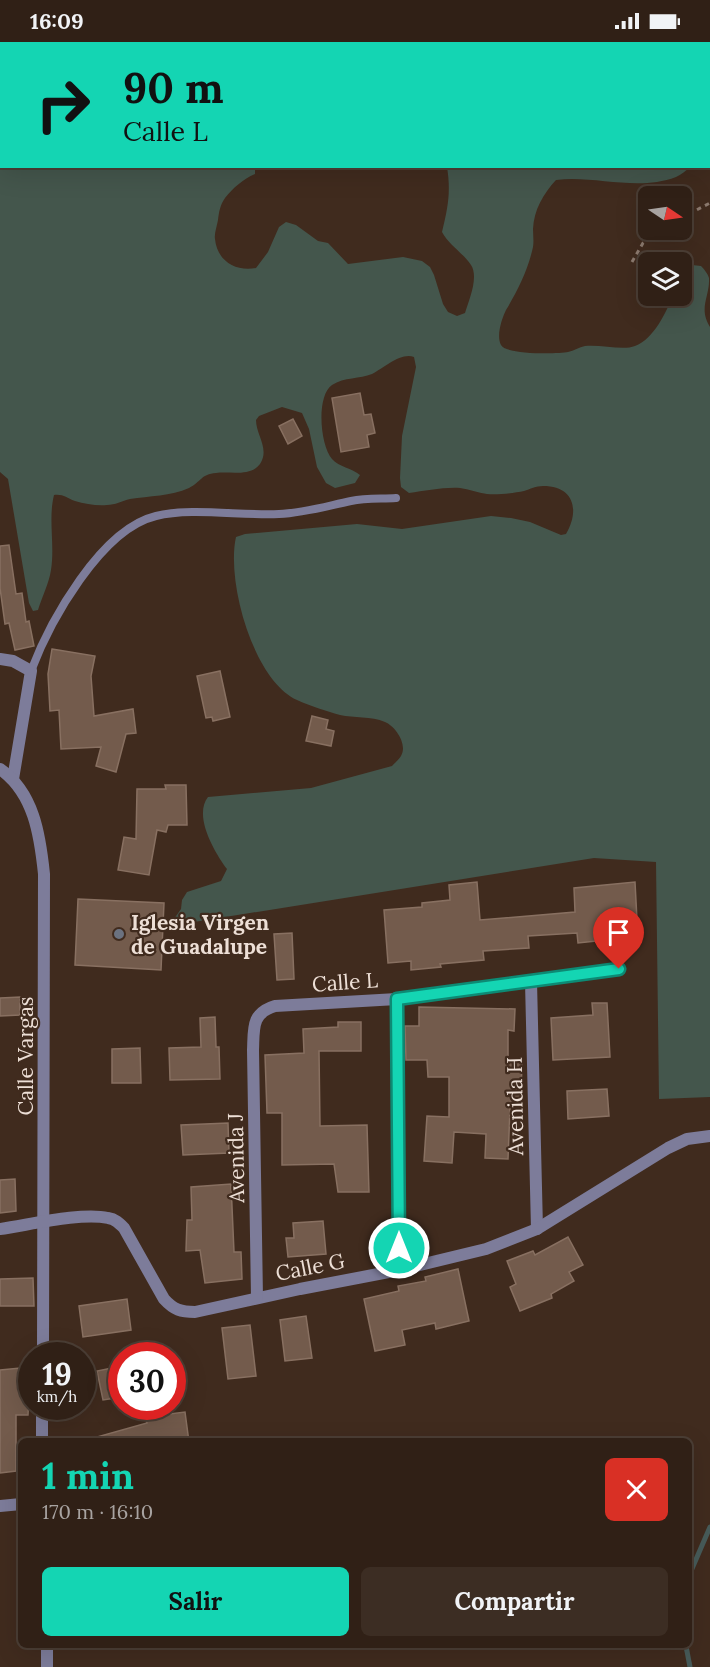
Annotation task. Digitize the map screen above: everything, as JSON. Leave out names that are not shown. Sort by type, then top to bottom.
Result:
[{"type":"street","points":[[0,659],[31,670],[13,779]]},
{"type":"street","name":"Calle Vargas","points":[[0,769],[13,779],[33,812],[40,838],[44,874],[43,1342]]},
{"type":"street","name":"Calle L","points":[[256,1018],[264,1009],[275,1006],[397,999],[619,969]]},
{"type":"street","name":"Avenida H","points":[[531,982],[537,1229]]},
{"type":"street","points":[[397,999],[399,1270]]},
{"type":"street","name":"Avenida J","points":[[256,1018],[253,1050],[257,1298]]},
{"type":"street","name":"Calle G","points":[[0,1229],[87,1216],[107,1217],[117,1221],[124,1228],[164,1299],[173,1309],[195,1312],[399,1270],[486,1249],[537,1229],[668,1148],[687,1139],[710,1136]]},
{"type":"street","points":[[42,1420],[42,1438]]},
{"type":"street","points":[[0,1506],[18,1504]]},
{"type":"street","points":[[47,1648],[47,1667]]},
{"type":"lane","points":[[31,670],[55,619],[87,571],[110,544],[132,525],[155,516],[179,513],[282,514],[353,501],[396,498]]},
{"type":"path","points":[[692,212],[710,203]]},
{"type":"path","points":[[632,262],[647,240]]},
{"type":"green space","points":[[0,168],[255,168],[255,174],[242,181],[231,191],[220,209],[215,239],[219,253],[229,263],[241,268],[256,268],[268,252],[279,227],[286,222],[296,225],[318,241],[328,243],[348,264],[403,257],[422,261],[430,267],[448,312],[457,316],[465,313],[474,276],[471,265],[442,232],[448,200],[447,168],[690,168],[676,177],[646,183],[556,180],[537,209],[531,255],[522,280],[504,313],[499,337],[501,345],[505,348],[533,353],[568,352],[585,346],[624,348],[635,346],[654,331],[668,306],[692,306],[692,265],[701,266],[709,278],[705,314],[710,327],[710,1097],[659,1099],[656,862],[594,858],[169,926],[181,909],[182,900],[187,892],[221,881],[227,869],[217,854],[204,824],[204,805],[208,797],[311,788],[392,766],[403,751],[402,741],[389,724],[374,719],[340,715],[318,708],[297,700],[281,689],[268,672],[246,628],[235,578],[236,537],[245,534],[357,524],[402,529],[491,516],[530,522],[561,535],[566,534],[570,525],[573,516],[571,501],[562,490],[553,487],[540,486],[520,492],[491,494],[454,488],[409,493],[401,487],[402,436],[416,367],[414,357],[409,356],[393,361],[372,374],[337,382],[327,391],[322,410],[325,443],[335,462],[360,475],[355,483],[335,488],[326,483],[317,467],[309,429],[302,413],[282,407],[259,416],[256,420],[264,453],[260,464],[251,471],[211,474],[182,491],[130,499],[110,505],[87,504],[54,495],[51,570],[38,610],[33,611],[29,603],[8,479],[0,472]]},
{"type":"building","points":[[360,393],[364,415],[371,414],[375,433],[367,435],[369,447],[341,452],[332,398]]},
{"type":"building","points":[[293,419],[302,436],[288,444],[279,426]]},
{"type":"building","points":[[9,545],[16,594],[22,593],[26,622],[29,621],[34,646],[15,650],[9,623],[5,624],[0,588],[0,546]]},
{"type":"building","points":[[52,649],[95,656],[91,676],[94,716],[133,709],[136,733],[126,734],[116,772],[96,766],[101,747],[61,749],[59,710],[50,711],[48,674]]},
{"type":"building","points":[[220,671],[230,717],[213,721],[212,717],[206,718],[197,676]]},
{"type":"building","points":[[312,716],[328,720],[326,729],[334,731],[331,746],[306,741]]},
{"type":"building","points":[[165,785],[186,785],[187,825],[168,825],[166,832],[157,830],[149,875],[118,870],[124,837],[136,839],[137,789],[166,789]]},
{"type":"building","points":[[477,882],[480,920],[575,912],[574,888],[635,882],[637,920],[633,920],[634,937],[578,943],[577,933],[528,936],[529,948],[483,951],[484,960],[440,964],[441,967],[411,970],[411,961],[388,963],[384,910],[422,907],[422,903],[450,900],[449,885]]},
{"type":"building","name":"Iglesia Virgen de Guadalupe","points":[[78,899],[164,903],[161,970],[75,965]]},
{"type":"building","points":[[292,933],[294,979],[277,980],[274,934]]},
{"type":"building","points":[[20,997],[20,1015],[0,1016],[0,998]]},
{"type":"building","points":[[592,1003],[607,1003],[610,1057],[553,1060],[551,1018],[593,1015]]},
{"type":"building","points":[[419,1007],[515,1009],[514,1031],[508,1030],[508,1059],[522,1059],[521,1096],[510,1109],[508,1159],[485,1158],[486,1134],[454,1132],[452,1163],[424,1161],[427,1116],[449,1117],[449,1077],[428,1077],[427,1060],[406,1060],[405,1026],[419,1026]]},
{"type":"building","points":[[215,1017],[220,1079],[170,1080],[169,1048],[201,1047],[200,1018]]},
{"type":"building","points":[[338,1022],[361,1022],[361,1051],[319,1051],[320,1126],[367,1125],[369,1192],[338,1192],[334,1164],[282,1165],[282,1113],[267,1113],[265,1055],[304,1053],[303,1029],[338,1027]]},
{"type":"building","points":[[140,1048],[141,1083],[112,1083],[112,1049]]},
{"type":"building","points":[[607,1089],[609,1116],[568,1119],[567,1091]]},
{"type":"building","points":[[228,1123],[229,1153],[183,1155],[181,1125]]},
{"type":"building","points":[[15,1179],[16,1211],[0,1213],[0,1180]]},
{"type":"building","points":[[231,1184],[234,1252],[241,1252],[242,1279],[205,1283],[200,1250],[186,1251],[187,1220],[192,1220],[191,1187]]},
{"type":"building","points":[[323,1221],[326,1254],[288,1257],[286,1238],[294,1238],[293,1223]]},
{"type":"building","points":[[568,1237],[583,1265],[569,1272],[574,1281],[551,1294],[552,1298],[520,1311],[510,1287],[516,1284],[507,1261],[533,1251],[535,1255]]},
{"type":"building","points":[[458,1269],[469,1321],[436,1329],[435,1323],[402,1330],[405,1345],[375,1351],[364,1299],[399,1291],[398,1286],[426,1281],[425,1277]]},
{"type":"building","points":[[33,1278],[34,1306],[0,1306],[0,1279]]},
{"type":"building","points":[[127,1299],[131,1330],[83,1337],[79,1306]]},
{"type":"building","points":[[306,1316],[312,1358],[285,1361],[280,1320]]},
{"type":"building","points":[[250,1325],[256,1376],[228,1379],[222,1328]]},
{"type":"building","points":[[18,1368],[16,1471],[0,1473],[0,1370]]},
{"type":"building","points":[[108,1369],[108,1399],[103,1400],[97,1371]]},
{"type":"building","points":[[146,1420],[186,1420],[188,1438],[97,1438],[97,1437],[147,1423]]},
{"type":"waterway","points":[[692,1569],[710,1527]]},
{"type":"waterway","points":[[686,1648],[690,1667]]},
{"type":"place","name":"Iglesia Virgen de Guadalupe","points":[[119,934]]},
{"type":"route","points":[[399,1248],[397,999],[619,969]]}]
